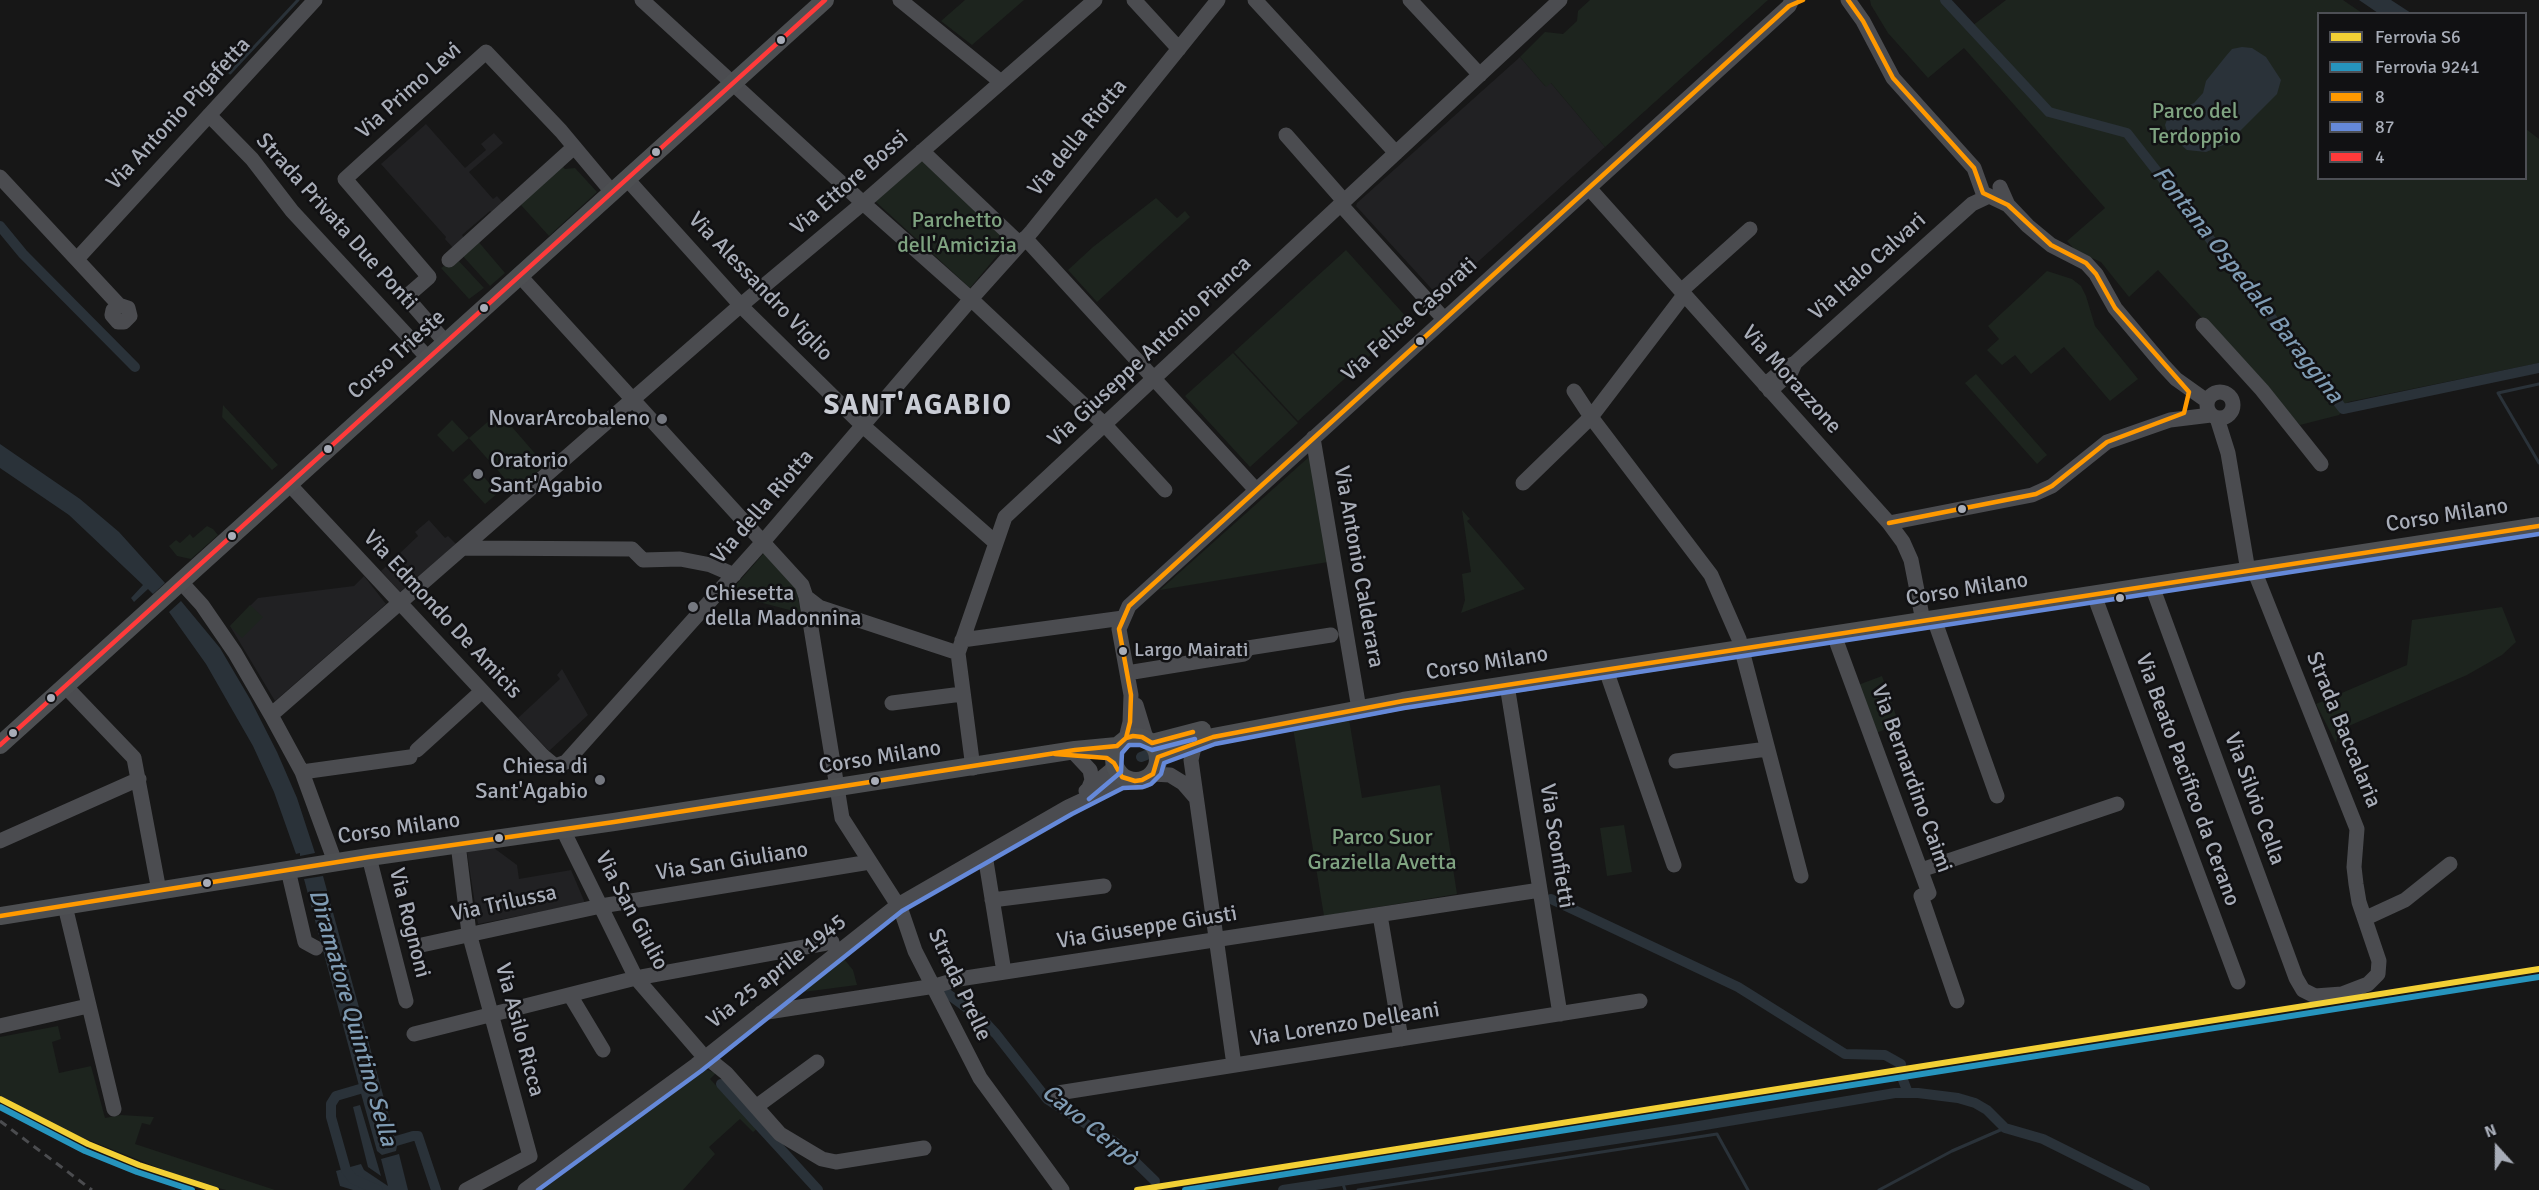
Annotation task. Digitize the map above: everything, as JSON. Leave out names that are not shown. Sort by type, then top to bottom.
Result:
[{"type":"main road","name":"Corso Trieste","points":[[0,745],[825,0]]},
{"type":"main road","name":"Corso Milano","points":[[1175,744],[1195,743],[1213,737],[1403,701],[2539,526]]},
{"type":"main road","name":"Corso Milano","points":[[1175,744],[1209,728],[1358,703],[1403,701]]},
{"type":"main road","points":[[1213,737],[1216,733],[1358,707],[1358,703]]},
{"type":"main road","points":[[1158,760],[1138,736],[1116,765],[1142,780],[1175,744]]},
{"type":"main road","name":"Corso Milano","points":[[0,916],[329,863],[836,789],[1098,747],[1116,765]]},
{"type":"main road","name":"Corso Milano","points":[[1054,754],[1107,758],[1116,765]]},
{"type":"street","name":"Via Antonio Pigafetta","points":[[77,259],[315,0]]},
{"type":"street","points":[[642,0],[863,203],[971,298],[1105,425],[1165,490]]},
{"type":"street","points":[[900,0],[1001,82]]},
{"type":"street","name":"Via Ettore Bossi","points":[[271,715],[1095,0]]},
{"type":"street","points":[[1134,0],[1179,49]]},
{"type":"street","name":"Via della Riotta","points":[[566,762],[762,543],[971,298],[1023,241],[1218,0]]},
{"type":"street","points":[[1255,0],[1396,153]]},
{"type":"street","points":[[1410,0],[1480,75]]},
{"type":"street","name":"Via Giuseppe Antonio Pianca","points":[[959,650],[1005,517],[1560,0]]},
{"type":"street","points":[[1848,0],[1858,7],[1893,78],[1974,168],[1989,188],[2051,245],[2086,263],[2096,274],[2115,308],[2176,379],[2214,408]]},
{"type":"street","name":"Via Felice Casorati","points":[[1122,618],[1129,606],[1146,589],[1795,2]]},
{"type":"street","name":"Via Primo Levi","points":[[446,343],[406,297],[429,277],[345,179],[486,52],[561,131],[573,148]]},
{"type":"street","name":"Strada Privata Due Ponti","points":[[209,115],[252,159],[292,211],[428,358]]},
{"type":"street","points":[[1286,135],[1444,319]]},
{"type":"street","points":[[448,260],[573,148],[612,192]]},
{"type":"street","points":[[922,151],[1023,241],[1256,490]]},
{"type":"street","points":[[0,177],[119,305]]},
{"type":"street","name":"Via Alessandro Viglio","points":[[627,179],[741,305],[862,425],[996,543]]},
{"type":"street","name":"Via Morazzone","points":[[1589,188],[1889,523],[1903,542],[1911,560],[1929,620],[1997,796]]},
{"type":"street","name":"Via Italo Calvari","points":[[1768,388],[1786,367],[1795,363],[1989,188]]},
{"type":"street","points":[[1523,483],[1591,417],[1682,293],[1750,228]]},
{"type":"street","points":[[520,276],[802,585],[806,597],[819,607],[959,650],[1122,618],[1119,628],[1131,695],[1130,722],[1116,765]]},
{"type":"street","points":[[2203,324],[2321,464]]},
{"type":"street","points":[[2163,364],[2214,408]]},
{"type":"street","points":[[2184,412],[2189,399],[2186,386]]},
{"type":"street","points":[[1574,391],[1591,417],[1711,575],[1741,649],[1801,876]]},
{"type":"street","points":[[2170,420],[2184,412],[2214,408]]},
{"type":"street","points":[[1889,523],[2032,495],[2052,486],[2107,442],[2170,420],[2214,408]]},
{"type":"street","name":"Strada Baccalaria","points":[[2214,408],[2228,453],[2251,570],[2353,814],[2357,829],[2355,875],[2359,902],[2379,961],[2378,974],[2368,984],[2342,994]]},
{"type":"street","name":"Via Antonio Calderara","points":[[1313,438],[1358,703]]},
{"type":"street","name":"Via Edmondo De Amicis","points":[[289,484],[555,766],[566,762]]},
{"type":"street","points":[[465,548],[632,549],[643,560],[680,559],[711,565],[734,574]]},
{"type":"street","points":[[181,582],[202,605],[235,652],[302,772],[329,863]]},
{"type":"street","name":"Via Silvio Cella","points":[[2152,586],[2296,978],[2303,990],[2315,996],[2342,994]]},
{"type":"street","name":"Via Beato Pacifico da Cerano","points":[[2094,595],[2238,982]]},
{"type":"street","name":"Strada Prelle","points":[[806,597],[842,818],[898,905],[915,951],[980,1078],[1062,1190]]},
{"type":"street","points":[[1127,673],[1244,654],[1248,648],[1332,635]]},
{"type":"street","name":"Via Bernardino Caimi","points":[[1834,635],[1929,893],[1921,896],[1957,1001]]},
{"type":"street","points":[[959,650],[962,694],[973,768]]},
{"type":"street","points":[[1606,670],[1674,865]]},
{"type":"street","name":"Via Sconfietti","points":[[1507,685],[1560,1014]]},
{"type":"street","points":[[65,686],[134,758],[159,891]]},
{"type":"street","points":[[302,772],[414,754],[482,691]]},
{"type":"street","points":[[892,703],[962,694]]},
{"type":"street","points":[[1131,695],[1136,702],[1138,718],[1158,760],[1195,795]]},
{"type":"street","points":[[1195,743],[1191,760],[1195,795],[1234,1065]]},
{"type":"street","points":[[1676,761],[1767,749]]},
{"type":"street","points":[[1076,755],[1090,770],[1092,780],[1088,790]]},
{"type":"street","name":"Via 25 aprile 1945","points":[[525,1190],[700,1061],[898,905],[1068,807],[1116,765]]},
{"type":"street","name":"Via 25 aprile 1945","points":[[1068,807],[1116,765]]},
{"type":"street","points":[[0,841],[139,779]]},
{"type":"street","points":[[1921,870],[2117,804]]},
{"type":"street","name":"Via San Giulio","points":[[564,830],[636,978],[700,1061],[715,1062],[757,1106],[776,1139],[822,1160],[836,1162],[924,1148]]},
{"type":"street","name":"Via Asilo Ricca","points":[[458,844],[469,933],[530,1156],[466,1190]]},
{"type":"street","points":[[985,855],[1004,972]]},
{"type":"street","name":"Via Rognoni","points":[[369,857],[406,1001]]},
{"type":"street","name":"Via San Giuliano","points":[[601,906],[870,862]]},
{"type":"street","points":[[2366,918],[2405,900],[2450,864]]},
{"type":"street","points":[[291,869],[306,942],[316,948]]},
{"type":"street","points":[[992,900],[1104,886]]},
{"type":"street","name":"Via Giuseppe Giusti","points":[[761,1013],[934,986],[959,979],[1540,891]]},
{"type":"street","points":[[65,906],[114,1109]]},
{"type":"street","name":"Via Trilussa","points":[[417,946],[601,906]]},
{"type":"street","points":[[1380,915],[1401,1039]]},
{"type":"street","points":[[414,1034],[636,978],[832,942]]},
{"type":"street","points":[[570,994],[603,1050]]},
{"type":"street","name":"Via Lorenzo Delleani","points":[[1058,1093],[1640,1001]]},
{"type":"street","points":[[0,1026],[88,1006]]},
{"type":"street","points":[[757,1106],[817,1062]]},
{"type":"shaded area","points":[[1520,57],[1545,86],[1550,82],[1605,147],[1439,297],[1356,206],[1357,203]]},
{"type":"shaded area","points":[[426,124],[465,168],[486,150],[481,144],[494,133],[503,143],[469,172],[493,199],[497,196],[504,204],[493,214],[490,211],[462,235],[465,239],[454,249],[381,164]]},
{"type":"shaded area","points":[[429,520],[445,538],[448,536],[456,544],[400,592],[381,571],[418,536],[415,532]]},
{"type":"shaded area","points":[[364,576],[386,604],[275,701],[230,626],[258,598],[354,586]]},
{"type":"shaded area","points":[[562,669],[588,715],[549,751],[518,718],[560,679],[557,675]]},
{"type":"shaded area","points":[[494,848],[517,865],[519,879],[571,870],[585,903],[478,924],[467,852]]},
{"type":"green space","points":[[965,0],[1024,0],[972,45],[941,21]]},
{"type":"green space","points":[[1590,0],[1768,0],[1605,147],[1551,83],[1546,87],[1520,57],[1545,32],[1563,34],[1577,21],[1578,11]]},
{"type":"green space","name":"Parco del Terdoppio","points":[[1870,0],[1942,0],[1968,29],[2006,0],[2343,0],[2361,12],[2317,12],[2317,180],[2527,180],[2527,130],[2539,139],[2539,363],[2348,402],[2339,415],[2300,425],[2158,270],[2129,297],[2101,262],[2076,251],[2067,241],[2105,208],[1964,48],[1928,78],[1888,33]]},
{"type":"green space","name":"Parchetto dell'Amicizia","points":[[921,160],[1010,240],[970,288],[875,201]]},
{"type":"green space","points":[[560,164],[565,169],[575,168],[597,192],[549,236],[521,205]]},
{"type":"green space","points":[[1156,198],[1177,218],[1185,211],[1190,217],[1097,302],[1068,270],[1093,247]]},
{"type":"green space","points":[[477,240],[505,273],[490,286],[461,254]]},
{"type":"green space","points":[[1346,250],[1409,320],[1298,421],[1234,352]]},
{"type":"green space","points":[[456,258],[484,288],[469,299],[441,268]]},
{"type":"green space","points":[[2047,271],[2072,279],[2081,286],[2095,326],[2138,379],[2110,401],[2064,347],[2031,374],[2015,355],[2002,365],[1987,350],[1999,339],[1988,326]]},
{"type":"green space","points":[[1233,353],[1298,423],[1250,467],[1185,396]]},
{"type":"green space","points":[[1976,374],[2047,455],[2037,464],[1965,383]]},
{"type":"green space","points":[[223,405],[278,465],[272,470],[222,417]]},
{"type":"green space","points":[[499,412],[545,465],[516,491],[469,438]]},
{"type":"green space","points":[[452,420],[469,438],[453,452],[437,435]]},
{"type":"green space","points":[[1310,456],[1328,562],[1160,590]]},
{"type":"green space","points":[[476,468],[498,493],[485,504],[463,480]]},
{"type":"green space","points":[[1462,510],[1470,519],[1467,521],[1525,589],[1461,613],[1465,600],[1462,574],[1471,572]]},
{"type":"green space","points":[[207,526],[218,535],[191,559],[177,556],[169,546],[176,540],[180,543],[190,534],[193,538]]},
{"type":"green space","points":[[764,553],[796,587],[801,613],[728,594]]},
{"type":"green space","points":[[250,605],[263,617],[242,638],[230,626]]},
{"type":"green space","points":[[2502,607],[2516,642],[2502,655],[2467,675],[2344,728],[2338,734],[2336,743],[2316,704],[2407,665],[2412,620]]},
{"type":"green space","points":[[1882,676],[1899,724],[1876,733],[1858,685]]},
{"type":"green space","name":"Parco Suor Graziella Avetta","points":[[1349,719],[1362,798],[1440,785],[1457,894],[1324,916],[1293,728]]},
{"type":"green space","points":[[1624,825],[1632,872],[1607,876],[1600,828]]},
{"type":"green space","points":[[844,959],[853,970],[857,985],[803,992]]},
{"type":"green space","points":[[58,1026],[61,1039],[52,1042],[59,1073],[91,1066],[105,1118],[121,1115],[154,1117],[150,1125],[142,1123],[135,1144],[275,1190],[226,1190],[194,1182],[71,1133],[0,1096],[0,1037]]},
{"type":"green space","points":[[705,1069],[716,1073],[710,1079],[757,1129],[753,1132],[740,1119],[709,1147],[715,1154],[683,1190],[542,1190]]},
{"type":"water","points":[[2359,0],[2391,0],[2409,12],[2377,12]]},
{"type":"water","points":[[2252,48],[2266,57],[2281,80],[2277,94],[2228,143],[2206,152],[2187,150],[2168,134],[2165,125],[2169,114],[2194,103],[2203,93],[2206,81],[2232,49]]},
{"type":"water","points":[[0,444],[80,499],[119,532],[165,583],[153,594],[148,589],[134,602],[131,598],[143,585],[69,515],[0,468]]},
{"type":"water","points":[[181,601],[220,648],[250,699],[297,798],[315,853],[300,856],[300,853],[296,854],[274,792],[253,746],[206,664],[169,612]]},
{"type":"water","name":"Diramatore Quintino Sella","points":[[323,876],[397,1146],[396,1151],[382,1155],[377,1151],[304,879]]},
{"type":"water","points":[[360,1105],[381,1176],[368,1167],[353,1107]]},
{"type":"water","points":[[399,1154],[408,1190],[353,1190],[340,1186],[336,1171],[361,1164],[364,1170],[388,1186],[381,1159]]},
{"type":"waterway","points":[[230,73],[298,0]]},
{"type":"waterway","name":"Fontana Ospedale Baraggina","points":[[1945,0],[2049,112],[2127,133],[2343,409],[2539,368]]},
{"type":"waterway","points":[[0,226],[23,254],[135,367]]},
{"type":"waterway","points":[[2539,384],[2498,393],[2539,463]]},
{"type":"waterway","points":[[1141,757],[1162,749]]},
{"type":"waterway","points":[[1551,899],[1738,987],[1845,1054],[1885,1055],[1901,1064]]},
{"type":"waterway","name":"Cavo Cerpò","points":[[948,994],[983,1020],[1047,1099],[1116,1143],[1155,1181]]},
{"type":"waterway","points":[[1903,1080],[1908,1093]]},
{"type":"waterway","points":[[721,1084],[818,1190]]},
{"type":"waterway","name":"Diramatore Quintino Sella","points":[[370,1086],[336,1096],[331,1104],[331,1117],[346,1170],[353,1179],[378,1190]]},
{"type":"waterway","points":[[1283,1190],[1681,1129],[1895,1093],[1918,1093],[1958,1098],[1975,1103],[1987,1110],[2005,1128],[2043,1139],[2145,1190]]},
{"type":"waterway","points":[[1879,1190],[1952,1151],[2005,1128]]},
{"type":"waterway","points":[[1358,1190],[1717,1134],[1748,1190]]},
{"type":"waterway","name":"Diramatore Quintino Sella","points":[[386,1144],[418,1136],[436,1190]]},
{"type":"waterway","points":[[1342,1181],[1345,1190]]},
{"type":"railway","points":[[0,1121],[92,1190]]},
{"type":"rail line","name":"S6","points":[[1137,1190],[2539,969]]},
{"type":"rail line","name":"9241","points":[[1185,1190],[2539,977]]},
{"type":"rail line","name":"S6","points":[[0,1099],[88,1144],[139,1165],[216,1190]]},
{"type":"rail line","name":"9241","points":[[0,1107],[85,1151],[137,1172],[192,1190]]},
{"type":"transit line","name":"4","points":[[0,745],[825,0]]},
{"type":"transit line","name":"8","points":[[1126,738],[1130,722],[1131,695],[1119,629],[1129,606],[1789,6],[1803,0]]},
{"type":"transit line","name":"8","points":[[1848,0],[1863,21],[1893,78],[1974,168],[1983,193],[2008,205],[2051,245],[2086,263],[2096,274],[2115,308],[2189,392],[2184,413],[2107,442],[2052,486],[2036,494],[1889,523]]},
{"type":"transit line","name":"8","points":[[1055,754],[1107,758],[1114,763],[1122,777],[1135,781],[1142,780],[1153,774],[1158,757],[1213,737],[1403,701],[2539,526]]},
{"type":"transit line","name":"87","points":[[538,1190],[701,1071],[902,911],[1072,814],[1123,788],[1143,787],[1151,784],[1161,774],[1164,763],[1215,744],[1404,708],[2539,534]]},
{"type":"transit line","name":"8","points":[[0,916],[369,857],[614,822],[1075,750],[1117,746],[1126,738],[1133,736],[1142,737],[1152,743],[1193,732]]},
{"type":"transit line","name":"87","points":[[1089,799],[1121,772],[1122,753],[1129,745],[1140,745],[1152,750],[1195,739]]},
{"type":"place","name":"NovarArcobaleno","points":[[662,419]]},
{"type":"place","name":"Oratorio Sant'Agabio","points":[[478,474]]},
{"type":"place","name":"Chiesetta della Madonnina","points":[[693,607]]},
{"type":"place","name":"Largo Mairati","points":[[1123,651]]},
{"type":"place","name":"Chiesa di Sant'Agabio","points":[[600,780]]},
{"type":"district","name":"SANT'AGABIO","points":[[918,407]]}]
